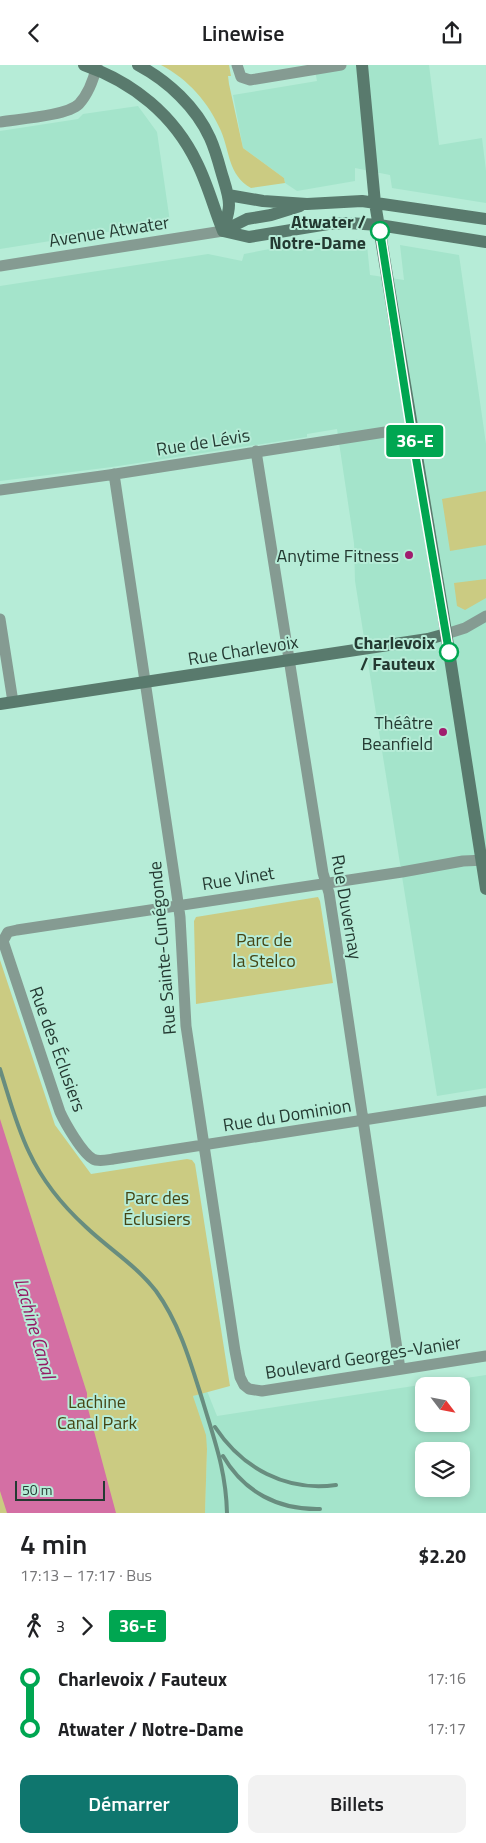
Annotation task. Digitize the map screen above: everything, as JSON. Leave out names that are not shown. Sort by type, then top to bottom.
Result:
[{"type":"main road","points":[[138,65],[176,92],[198,118],[213,146],[228,195],[229,210],[223,231]]},
{"type":"main road","points":[[362,65],[375,203],[484,860],[486,889]]},
{"type":"main road","points":[[92,66],[139,93],[157,107],[176,128],[198,165],[223,231]]},
{"type":"main road","name":"Avenue Atwater","points":[[228,195],[263,201],[307,204],[349,201],[375,203],[486,219]]},
{"type":"main road","name":"Avenue Atwater","points":[[223,231],[247,219],[272,215],[307,204]]},
{"type":"main road","name":"Avenue Atwater","points":[[223,231],[249,237],[328,224],[348,223],[379,225],[486,242]]},
{"type":"main road","name":"Rue Charlevoix","points":[[0,704],[290,661],[432,638],[446,634]]},
{"type":"street","points":[[238,71],[246,80],[250,80],[341,65]]},
{"type":"street","points":[[0,122],[61,113],[74,108],[87,92],[92,66]]},
{"type":"street","name":"Avenue Atwater","points":[[0,266],[223,231]]},
{"type":"street","name":"Rue de Lévis","points":[[0,490],[411,429]]},
{"type":"street","name":"Rue Duvernay","points":[[256,451],[329,893],[400,1369]]},
{"type":"street","name":"Rue Sainte-Cunégonde","points":[[114,474],[178,905],[186,1026],[238,1373],[246,1387]]},
{"type":"street","name":"Rue Charlevoix","points":[[446,634],[465,628],[486,615]]},
{"type":"street","points":[[0,619],[13,702]]},
{"type":"street","name":"Rue Vinet","points":[[4,943],[5,936],[10,931],[463,861],[484,860]]},
{"type":"street","name":"Rue des Éclusiers","points":[[4,943],[60,1112],[72,1133],[93,1159]]},
{"type":"street","name":"Rue du Dominion","points":[[93,1159],[113,1159],[486,1101]]},
{"type":"street","name":"Boulevard Georges-Vanier","points":[[246,1387],[254,1391],[262,1391],[486,1355]]},
{"type":"shaded area","points":[[314,65],[429,65],[439,145],[482,138],[486,171],[486,203],[392,188],[390,175],[355,168],[355,181],[297,191],[285,183],[284,178],[243,148],[233,95],[317,81]]},
{"type":"shaded area","points":[[138,106],[157,132],[170,222],[0,249],[0,131],[78,119],[83,114]]},
{"type":"shaded area","points":[[321,239],[360,239],[367,245],[370,275],[404,280],[400,245],[459,255],[486,444],[486,1088],[437,1096],[355,581],[354,543],[337,429],[307,434],[307,437],[112,467],[0,481],[0,286],[208,254],[242,261],[244,254]]},
{"type":"shaded area","points":[[486,1375],[486,1513],[205,1513],[207,1449],[193,1396],[207,1391],[217,1416],[415,1386],[415,1433],[470,1433],[470,1377]]},
{"type":"green space","points":[[161,65],[229,65],[231,76],[228,76],[229,84],[243,148],[284,178],[285,183],[251,188],[243,183],[234,170],[221,131],[204,102],[180,77]]},
{"type":"green space","points":[[486,491],[486,545],[450,551],[442,499]]},
{"type":"green space","points":[[486,579],[486,598],[465,610],[457,606],[454,583]]},
{"type":"green space","name":"Parc de la Stelco","points":[[318,897],[333,983],[196,1004],[194,921],[196,917]]},
{"type":"green space","name":"Lachine Canal Park","points":[[0,960],[55,1125],[91,1174],[187,1159],[192,1160],[195,1164],[230,1386],[193,1396],[206,1435],[205,1513],[0,1513]]},
{"type":"water","name":"Lachine Canal","points":[[0,1119],[87,1393],[87,1405],[116,1513],[7,1513],[0,1491]]},
{"type":"railway","points":[[0,1069],[24,1142],[47,1182],[77,1219],[148,1282],[156,1291],[172,1317],[189,1359],[216,1444],[225,1484],[227,1513]]},
{"type":"railway","points":[[215,1427],[238,1454],[267,1474],[283,1481],[300,1485],[336,1485]]},
{"type":"railway","points":[[223,1456],[241,1480],[264,1496],[290,1506],[320,1509]]},
{"type":"bus line","name":"36-E","points":[[380,231],[449,652]]},
{"type":"place","name":"Atwater / Notre-Dame","points":[[380,231]]},
{"type":"place","name":"Anytime Fitness","points":[[409,555]]},
{"type":"place","name":"Charlevoix / Fauteux","points":[[449,652]]},
{"type":"place","name":"Théâtre Beanfield","points":[[443,732]]},
{"type":"park label","name":"Parc des Éclusiers","points":[[157,1208]]}]
